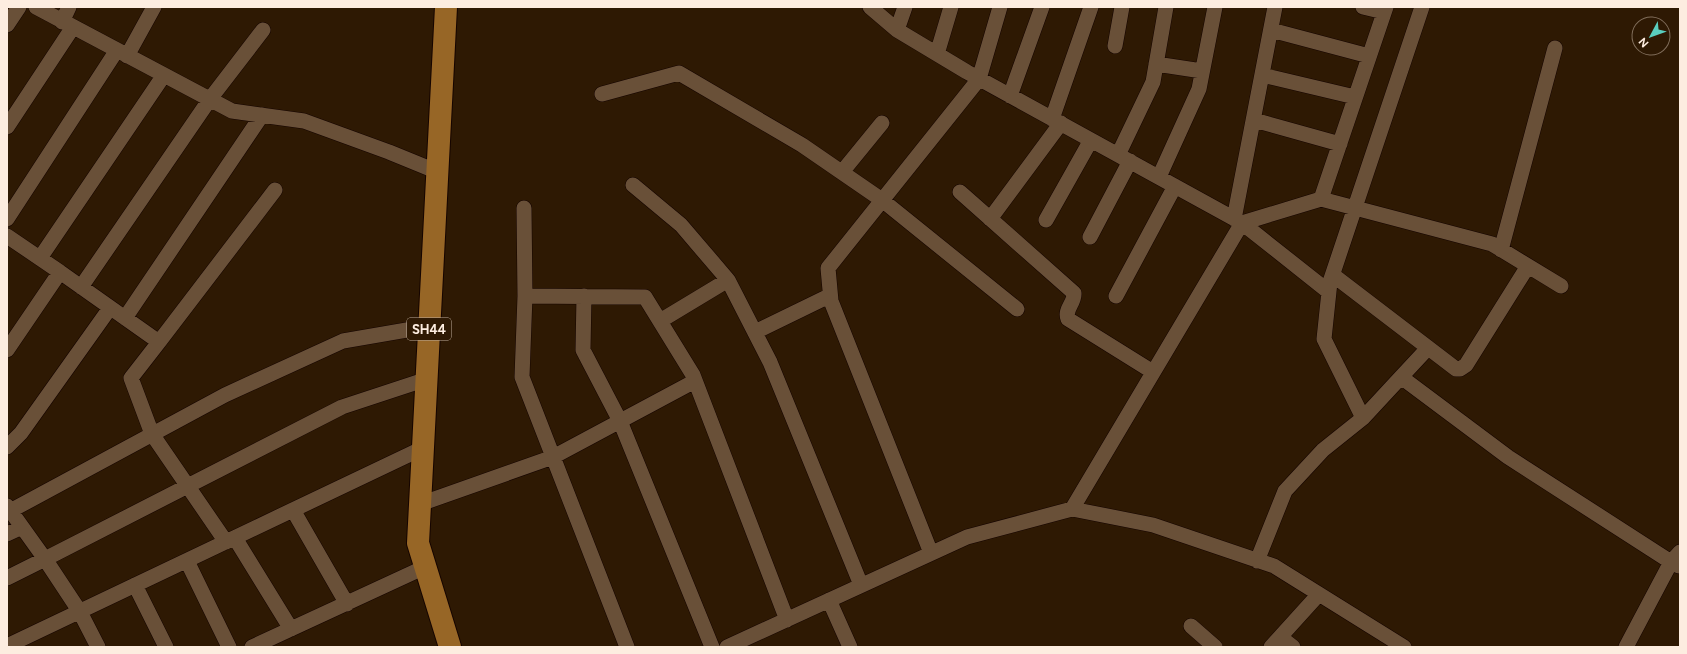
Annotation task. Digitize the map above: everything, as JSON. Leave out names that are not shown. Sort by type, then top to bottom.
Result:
[{"type":"main road","name":"SH44","points":[[446,7],[418,543],[450,647]]},
{"type":"street","points":[[7,25],[19,7]]},
{"type":"street","points":[[36,7],[232,111],[304,122],[389,152],[438,172]]},
{"type":"street","points":[[7,127],[68,25],[69,7]]},
{"type":"street","points":[[7,219],[154,7]]},
{"type":"street","points":[[870,7],[897,30],[937,54],[1010,96],[1238,221],[1329,292]]},
{"type":"street","points":[[897,30],[905,7]]},
{"type":"street","points":[[937,54],[952,7]]},
{"type":"street","points":[[831,301],[828,268],[979,78],[1000,7]]},
{"type":"street","points":[[1010,96],[1042,7]]},
{"type":"street","points":[[990,219],[1056,121],[1091,7]]},
{"type":"street","points":[[1115,46],[1122,7]]},
{"type":"street","points":[[1090,237],[1124,158],[1153,82],[1166,7]]},
{"type":"street","points":[[1159,177],[1198,89],[1215,7]]},
{"type":"street","points":[[1072,509],[1154,372],[1238,221],[1254,120],[1275,7]]},
{"type":"street","points":[[1321,199],[1385,10],[1363,7]]},
{"type":"street","points":[[1362,418],[1324,339],[1329,292],[1333,275],[1422,7]]},
{"type":"street","points":[[81,287],[210,99],[263,30]]},
{"type":"street","points":[[1271,30],[1369,56]]},
{"type":"street","points":[[1501,250],[1555,48]]},
{"type":"street","points":[[1156,64],[1202,71]]},
{"type":"street","points":[[602,94],[679,73],[802,145],[842,172],[882,200],[1017,309]]},
{"type":"street","points":[[40,258],[164,75]]},
{"type":"street","points":[[1262,75],[1355,98]]},
{"type":"street","points":[[125,318],[262,115]]},
{"type":"street","points":[[1254,120],[1340,144]]},
{"type":"street","points":[[842,172],[882,123]]},
{"type":"street","points":[[1046,220],[1091,140]]},
{"type":"street","points":[[633,185],[681,226],[728,280],[770,362],[862,585]]},
{"type":"street","points":[[1116,296],[1175,186]]},
{"type":"street","points":[[275,190],[131,378],[152,434],[187,487],[230,540],[291,629]]},
{"type":"street","points":[[960,192],[1074,293],[1074,297],[1066,313],[1068,320],[1154,372]]},
{"type":"street","points":[[1238,221],[1321,199],[1492,244],[1561,286]]},
{"type":"street","points":[[524,208],[525,296],[522,378],[627,647]]},
{"type":"street","points":[[9,242],[40,258],[159,342]]},
{"type":"street","points":[[1333,275],[1428,348],[1456,368],[1463,368],[1466,366],[1528,266]]},
{"type":"street","points":[[7,350],[60,272]]},
{"type":"street","points":[[660,321],[728,280]]},
{"type":"street","points":[[525,296],[645,297],[693,375],[787,620]]},
{"type":"street","points":[[584,296],[583,350],[620,421],[712,647]]},
{"type":"street","points":[[755,332],[829,296],[931,553]]},
{"type":"street","points":[[7,447],[21,433],[110,308]]},
{"type":"street","points":[[98,647],[80,612],[9,508],[225,395],[343,341],[430,326]]},
{"type":"street","points":[[1257,561],[1285,490],[1323,450],[1362,418],[1428,348]]},
{"type":"street","points":[[1401,377],[1508,457],[1677,560],[1626,647]]},
{"type":"street","points":[[7,578],[342,407],[427,379]]},
{"type":"street","points":[[420,504],[553,457],[695,381]]},
{"type":"street","points":[[7,646],[423,448]]},
{"type":"street","points":[[728,647],[967,537],[1072,509],[1153,525],[1274,566],[1404,647]]},
{"type":"street","points":[[293,510],[347,604]]},
{"type":"street","points":[[7,534],[22,527]]},
{"type":"street","points":[[187,561],[229,647]]},
{"type":"street","points":[[252,647],[425,568]]},
{"type":"street","points":[[135,585],[166,647]]},
{"type":"street","points":[[1293,647],[1276,642],[1320,594]]},
{"type":"street","points":[[829,600],[850,647]]},
{"type":"street","points":[[1190,626],[1215,647]]}]
